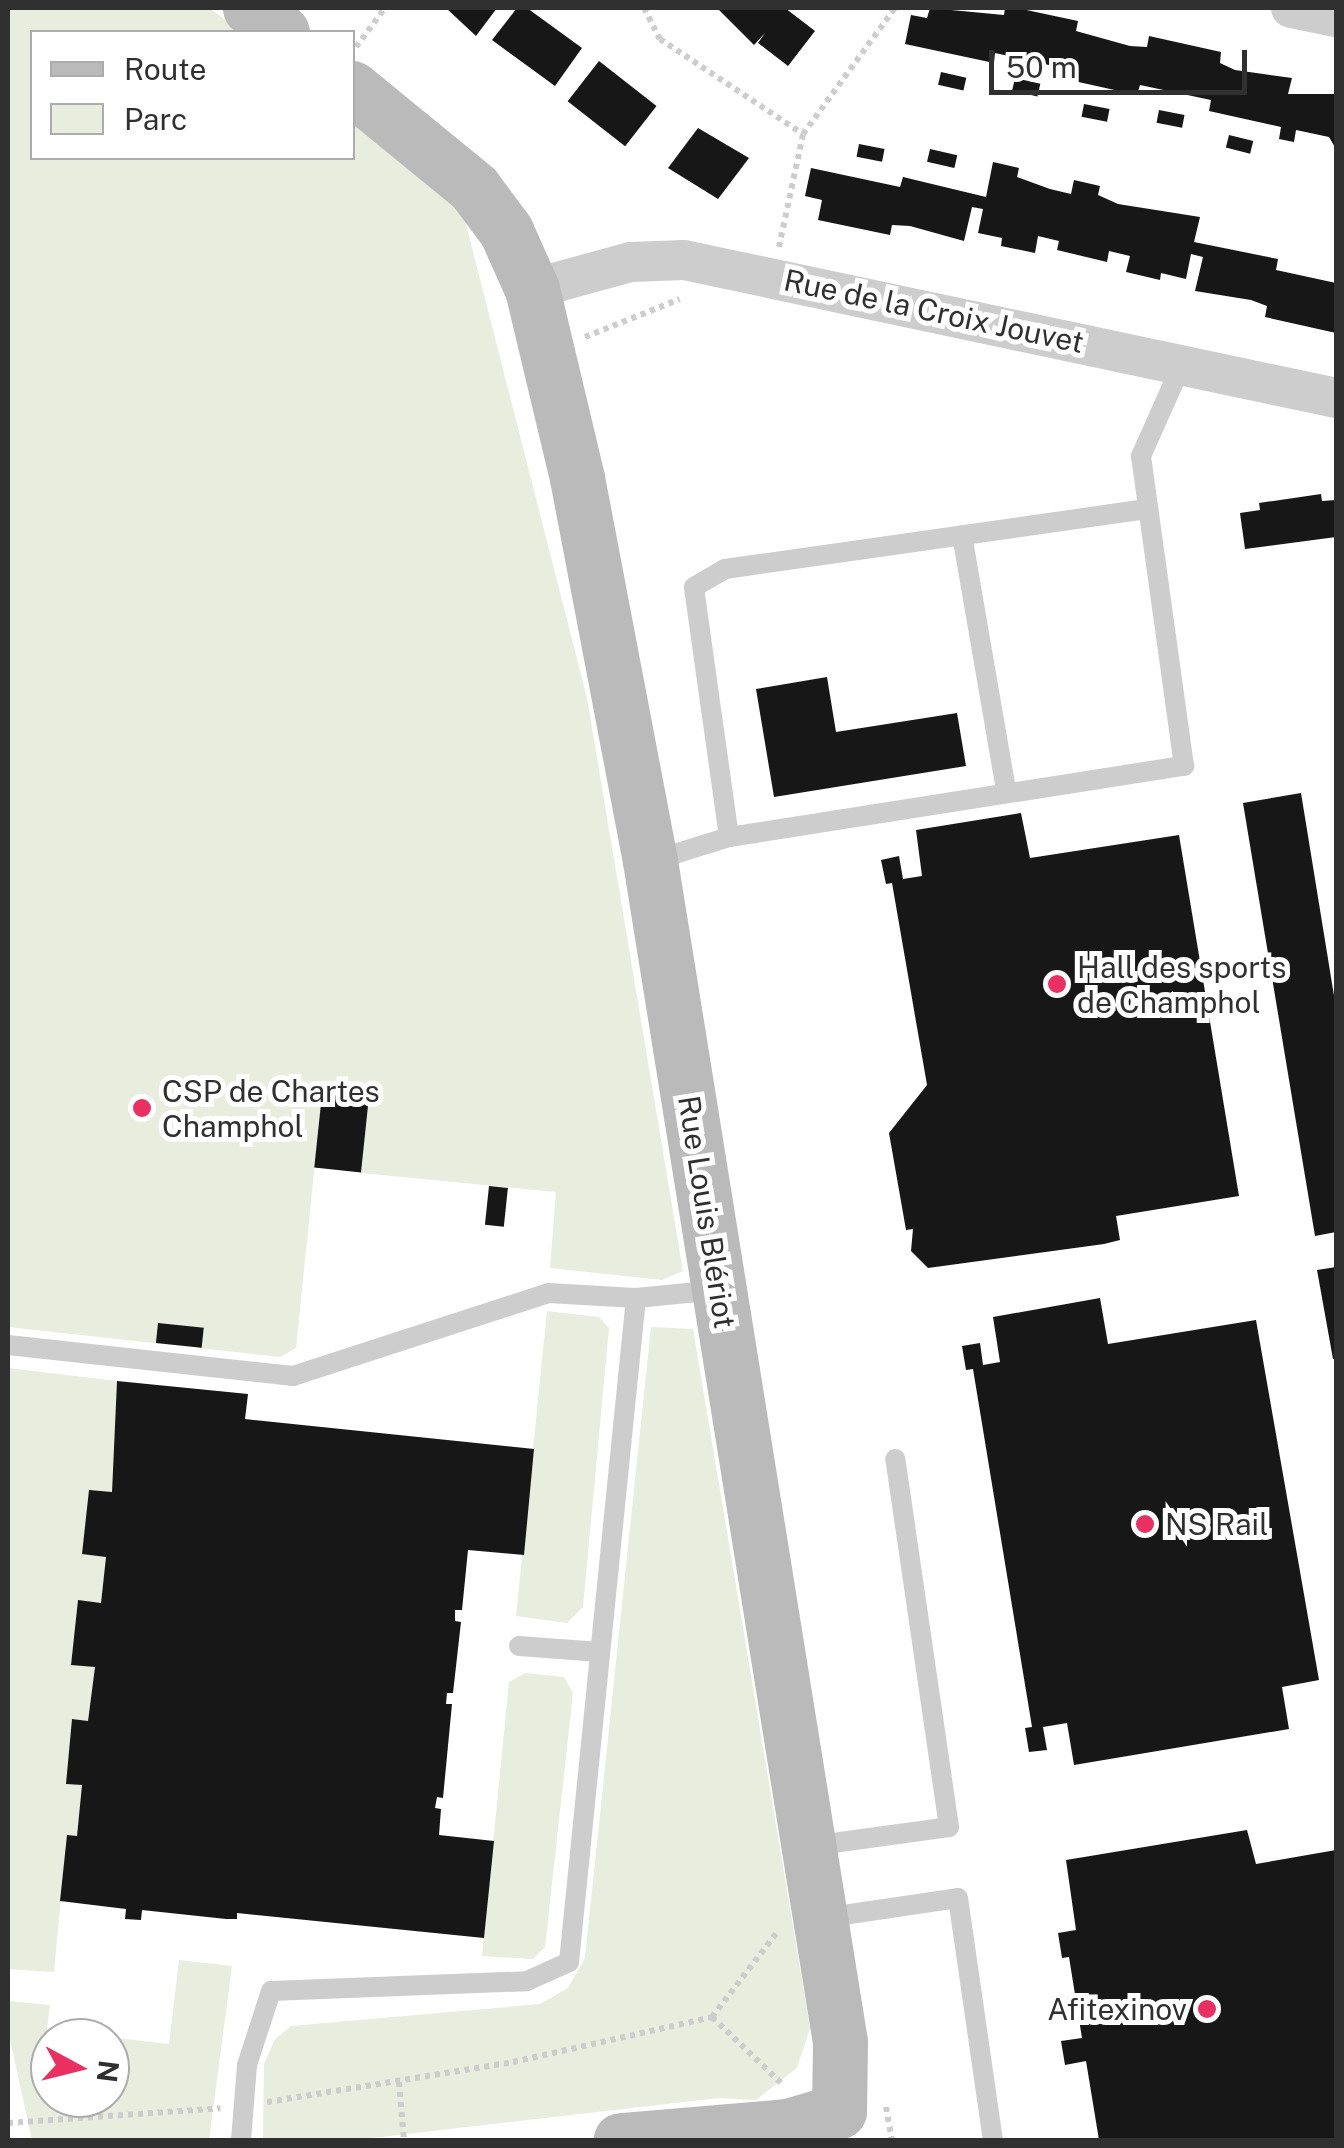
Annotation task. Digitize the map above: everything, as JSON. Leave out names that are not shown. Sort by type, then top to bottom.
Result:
[{"type":"street","points":[[250,8],[279,30]]},
{"type":"street","points":[[1291,8],[1336,18]]},
{"type":"street","name":"Rue Louis Blériot","points":[[355,90],[474,188],[506,231],[532,288],[576,478],[650,861],[840,2042],[843,2126]]},
{"type":"street","name":"Rue de la Croix Jouvet","points":[[532,288],[632,262],[684,260],[1336,398]]},
{"type":"street","points":[[621,2140],[788,2126],[843,2126]]},
{"type":"lane","points":[[650,861],[730,837],[1006,790],[1184,766],[1144,509],[1141,456],[1182,364]]},
{"type":"lane","points":[[730,837],[694,587],[725,569],[1144,509]]},
{"type":"lane","points":[[962,536],[1006,790]]},
{"type":"lane","points":[[8,1346],[293,1376],[548,1293],[636,1298],[720,1290]]},
{"type":"lane","points":[[241,2140],[247,2065],[271,1991],[528,1982],[569,1962],[636,1298]]},
{"type":"lane","points":[[810,1846],[949,1827],[894,1459]]},
{"type":"lane","points":[[520,1646],[600,1652]]},
{"type":"lane","points":[[821,1919],[958,1898],[994,2140]]},
{"type":"path","points":[[355,48],[385,8]]},
{"type":"path","points":[[644,8],[660,39],[803,134]]},
{"type":"path","points":[[774,278],[803,134],[895,8]]},
{"type":"path","points":[[712,2017],[784,2086]]},
{"type":"path","points":[[399,2082],[404,2140]]},
{"type":"green space","points":[[8,8],[209,8],[239,30],[30,30],[30,160],[355,160],[355,118],[459,197],[587,698],[683,1271],[662,1280],[550,1268],[556,1192],[361,1173],[369,1099],[322,1094],[296,1348],[280,1357],[8,1327]]},
{"type":"green space","points":[[547,1311],[599,1317],[609,1328],[583,1607],[567,1623],[516,1616]]},
{"type":"green space","points":[[651,1327],[693,1329],[810,2028],[797,2068],[756,2100],[719,2098],[355,2140],[263,2140],[264,2064],[275,2039],[291,2026],[540,2004],[568,1988],[585,1958]]},
{"type":"green space","points":[[8,1368],[117,1381],[112,1492],[89,1491],[106,1557],[101,1603],[78,1601],[71,1664],[95,1667],[88,1721],[73,1719],[67,1784],[82,1785],[77,1836],[67,1836],[54,1972],[8,1969]]},
{"type":"green space","points":[[525,1673],[564,1677],[573,1693],[545,1947],[533,1959],[482,1956],[509,1682]]},
{"type":"green space","points":[[179,1960],[232,1966],[209,2140],[32,2140],[8,2030],[8,2001],[50,2005],[48,2018],[30,2018],[30,2118],[130,2118],[130,2040],[169,2044]]},
{"type":"building","points":[[446,8],[497,8],[476,36]]},
{"type":"building","points":[[517,8],[527,8],[582,48],[555,86],[492,40]]},
{"type":"building","points":[[717,8],[785,8],[815,31],[788,66],[758,43],[765,33],[754,45]]},
{"type":"building","points":[[930,8],[1004,15],[1005,8],[1017,8],[1078,21],[1076,31],[1130,46],[1147,47],[1149,36],[1221,52],[1220,63],[1235,70],[1292,78],[1288,94],[1336,94],[1336,149],[1329,137],[1296,130],[1294,142],[1279,139],[1281,127],[1209,111],[1211,100],[1140,85],[1137,95],[1065,79],[1067,69],[995,53],[994,63],[905,44],[911,15],[927,18]]},
{"type":"building","points":[[599,61],[657,106],[625,146],[568,101]]},
{"type":"building","points":[[941,72],[966,78],[963,91],[938,85]]},
{"type":"building","points":[[1015,78],[1040,84],[1037,97],[1012,91]]},
{"type":"building","points":[[1084,104],[1110,109],[1107,122],[1082,117]]},
{"type":"building","points":[[1159,110],[1185,115],[1182,128],[1157,123]]},
{"type":"building","points":[[698,128],[749,158],[718,199],[668,168]]},
{"type":"building","points":[[1229,135],[1253,141],[1250,154],[1226,148]]},
{"type":"building","points":[[859,144],[885,149],[882,162],[857,157]]},
{"type":"building","points":[[930,149],[957,155],[954,168],[927,162]]},
{"type":"building","points":[[993,162],[1019,168],[1017,177],[1050,189],[1071,194],[1074,180],[1100,186],[1098,195],[1118,204],[1200,217],[1194,242],[1278,259],[1276,270],[1336,283],[1336,333],[1265,317],[1267,306],[1251,300],[1195,291],[1203,257],[1191,254],[1186,279],[1161,273],[1160,280],[1126,272],[1130,256],[1109,251],[1107,262],[1057,250],[1059,241],[1038,236],[1035,253],[1001,246],[1002,238],[978,233],[983,209],[972,207],[964,241],[910,226],[892,225],[890,235],[818,220],[822,200],[805,196],[811,168],[900,187],[903,177],[986,197]]},
{"type":"building","points":[[1321,494],[1322,501],[1336,500],[1336,537],[1245,549],[1240,513],[1260,510],[1259,503]]},
{"type":"building","points":[[827,677],[836,732],[957,713],[966,766],[774,797],[756,689]]},
{"type":"building","points":[[1301,793],[1336,1008],[1336,1232],[1315,1236],[1243,803]]},
{"type":"building","name":"Hall des sports de Champhol","points":[[1021,813],[1030,858],[1179,835],[1239,1196],[1116,1216],[1120,1240],[1104,1244],[928,1268],[911,1251],[913,1229],[906,1230],[889,1133],[927,1085],[892,883],[886,884],[881,860],[899,856],[903,879],[922,876],[916,830]]},
{"type":"building","points":[[322,1094],[369,1099],[361,1173],[314,1168]]},
{"type":"building","points":[[489,1186],[508,1188],[504,1227],[485,1225]]},
{"type":"building","points":[[1336,1267],[1336,1359],[1333,1359],[1317,1270]]},
{"type":"building","name":"NS Rail","points":[[1100,1298],[1108,1344],[1256,1320],[1319,1680],[1282,1687],[1289,1729],[1074,1765],[1067,1723],[1043,1727],[1047,1750],[1029,1752],[1025,1728],[1032,1727],[973,1369],[966,1370],[962,1346],[980,1343],[983,1365],[1000,1362],[993,1317]]},
{"type":"building","points":[[158,1323],[204,1328],[202,1348],[156,1343]]},
{"type":"building","points":[[117,1381],[248,1394],[245,1419],[534,1449],[524,1555],[468,1550],[462,1610],[455,1610],[455,1621],[461,1622],[453,1693],[447,1693],[446,1704],[452,1704],[443,1798],[437,1797],[435,1808],[441,1809],[439,1835],[494,1841],[484,1938],[237,1913],[237,1919],[226,1919],[142,1910],[141,1920],[125,1919],[126,1909],[60,1901],[67,1835],[77,1836],[82,1785],[66,1784],[72,1719],[88,1721],[95,1667],[71,1665],[78,1600],[101,1603],[106,1557],[82,1554],[89,1490],[112,1492]]},
{"type":"building","name":"Afitexinov","points":[[1247,1830],[1256,1864],[1336,1850],[1336,2140],[1099,2140],[1086,2061],[1065,2065],[1061,2041],[1082,2038],[1069,1957],[1062,1958],[1058,1933],[1076,1930],[1066,1860]]},
{"type":"place","name":"Hall des sports de Champhol","points":[[1057,984]]},
{"type":"place","name":"CSP de Chartes Champhol","points":[[142,1108]]},
{"type":"place","name":"NS Rail","points":[[1145,1524]]},
{"type":"place","name":"Afitexinov","points":[[1207,2009]]}]
